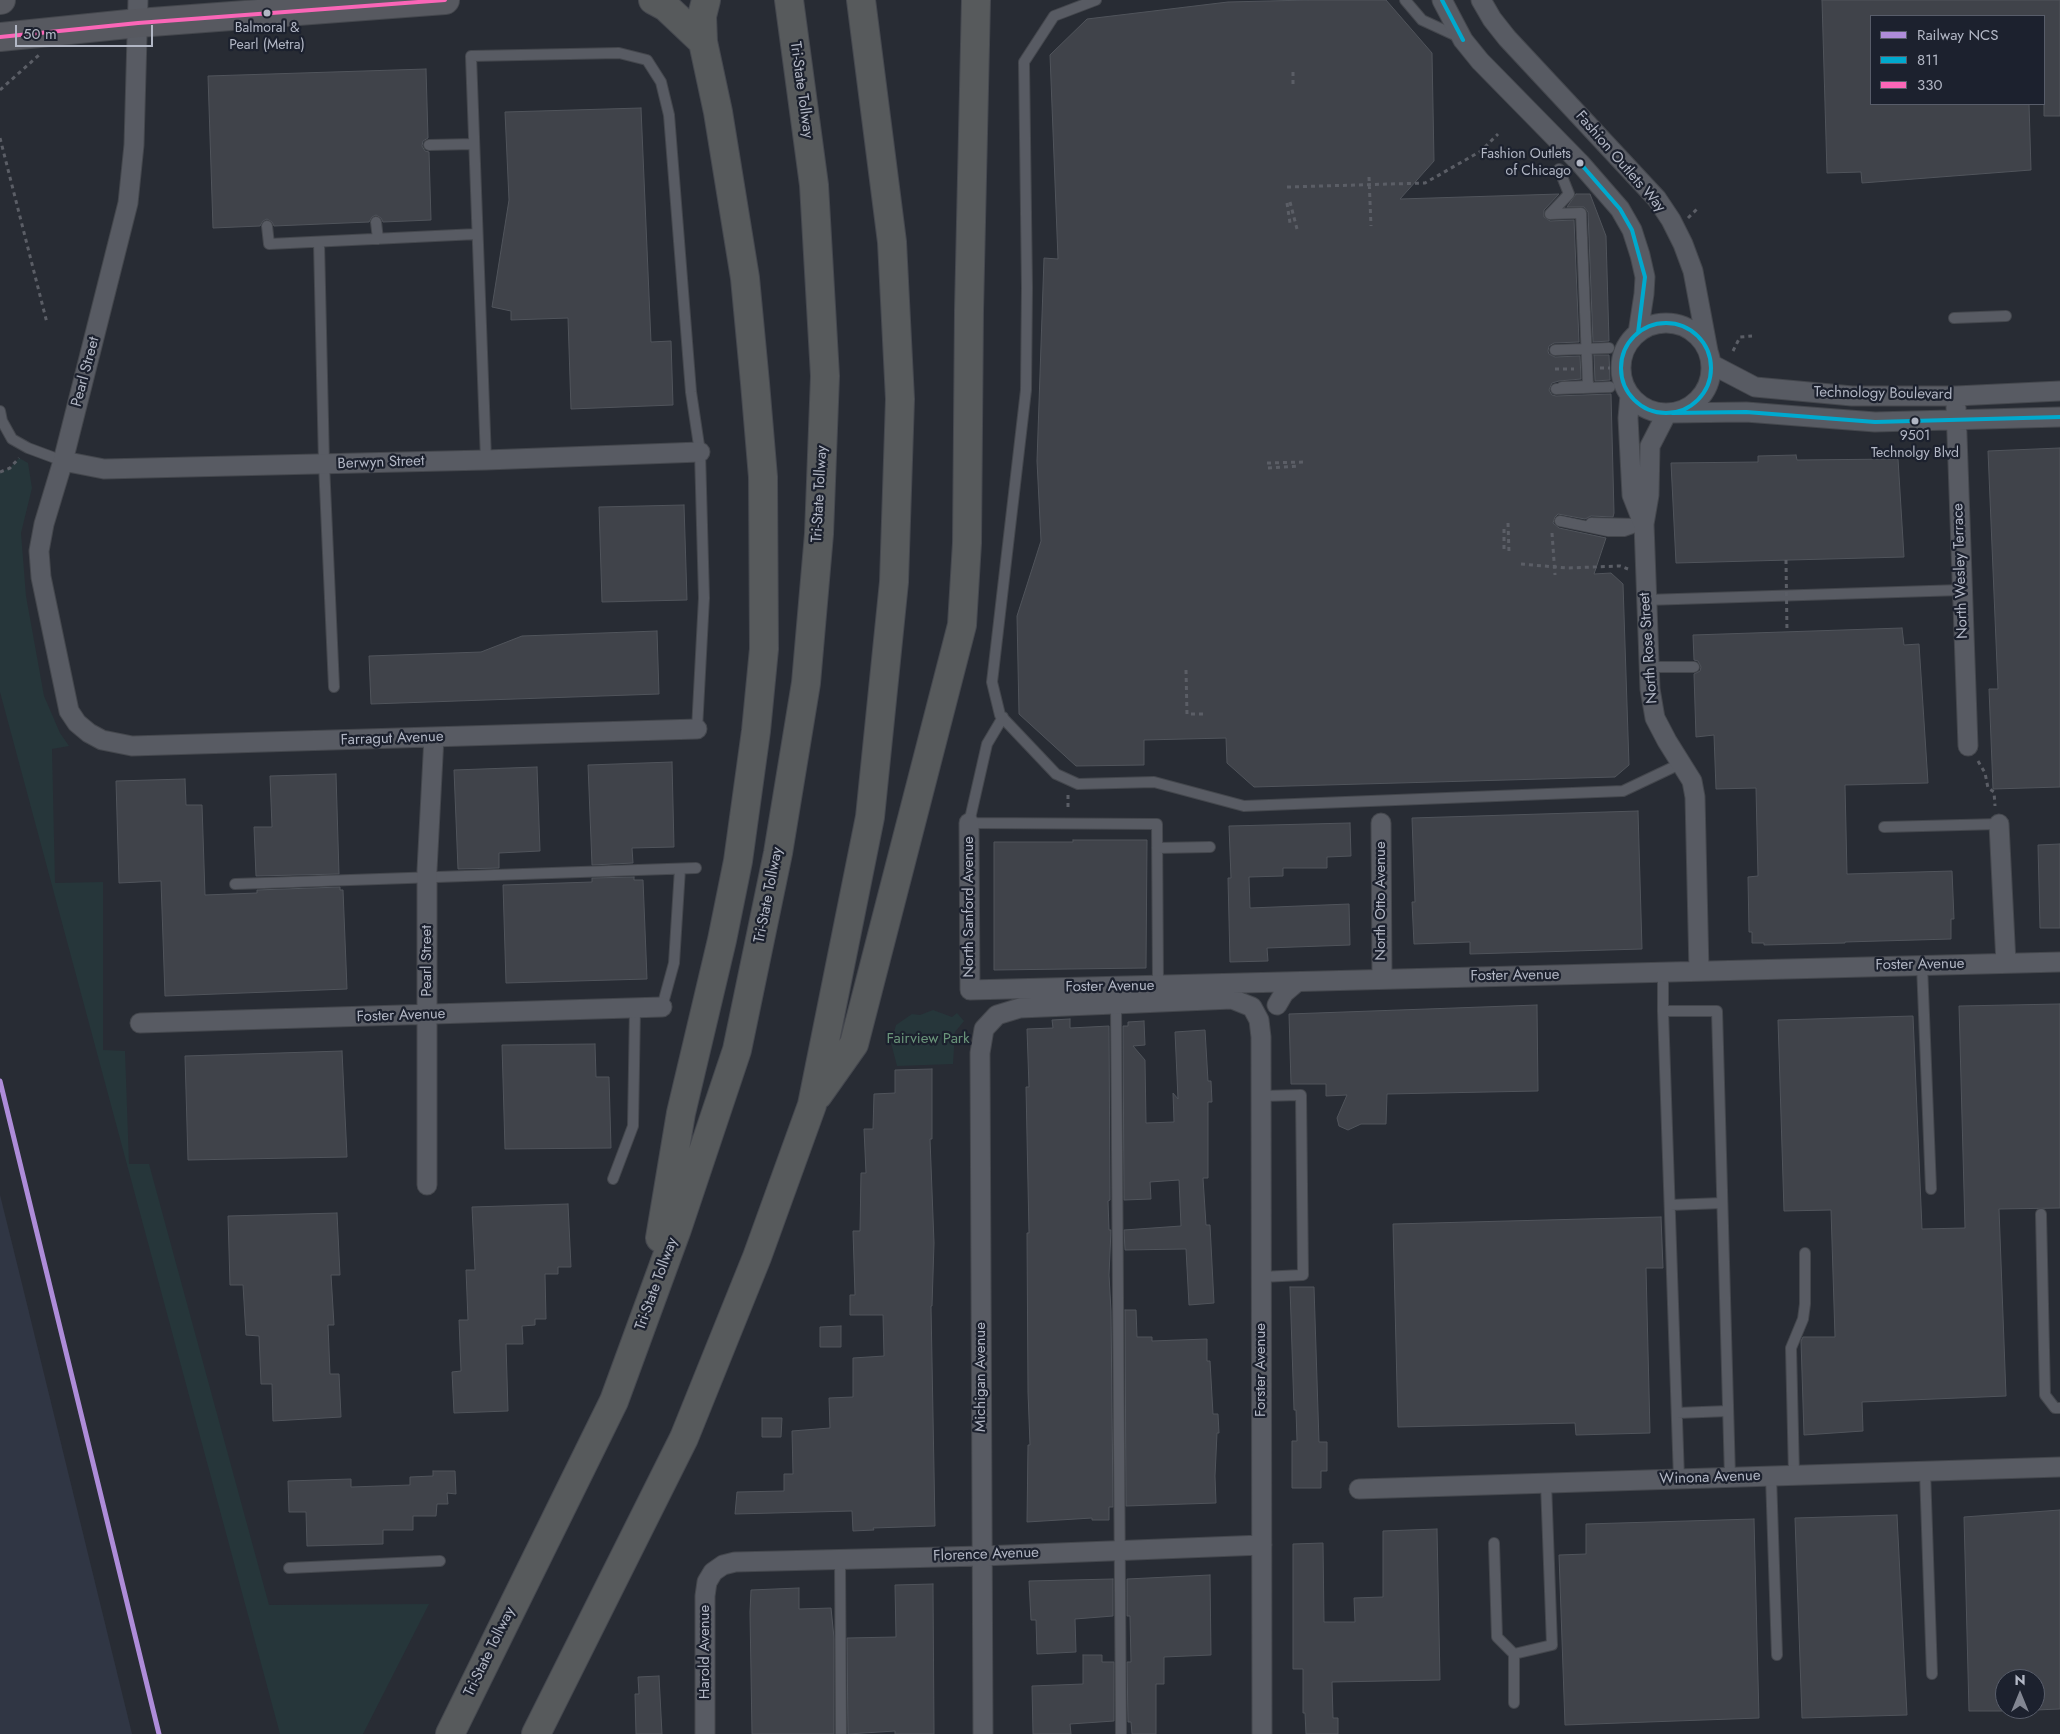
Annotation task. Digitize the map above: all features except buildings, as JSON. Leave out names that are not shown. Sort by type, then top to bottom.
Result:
[{"type":"highway","points":[[653,0],[666,7],[703,42]]},
{"type":"highway","points":[[648,1308],[681,1113],[722,940],[738,861],[756,731],[764,649],[763,477],[746,288],[718,112],[703,42],[702,16],[706,0]]},
{"type":"highway","name":"Tri-State Tollway","points":[[450,1734],[614,1401],[737,1050],[778,852],[806,683],[819,534],[825,376],[814,184],[789,0]]},
{"type":"highway","points":[[536,1734],[684,1438],[757,1257],[812,1105],[870,817],[894,582],[900,399],[892,242],[861,0]]},
{"type":"highway","points":[[812,1105],[854,1044],[962,626],[967,543],[969,302],[976,0]]},
{"type":"street","points":[[0,37],[138,12],[445,0]]},
{"type":"street","name":"Fashion Outlets Way","points":[[1442,0],[1463,40],[1480,61],[1605,189],[1620,209],[1632,230],[1645,277],[1638,332]]},
{"type":"street","name":"Fashion Outlets Way","points":[[1481,0],[1492,19],[1507,38],[1662,206],[1683,244],[1693,271],[1710,357]]},
{"type":"street","name":"Pearl Street","points":[[89,733],[69,711],[41,577],[39,551],[44,524],[128,203],[134,146],[138,12]]},
{"type":"street","points":[[1664,322],[1678,324],[1690,330],[1701,339],[1710,357],[1710,378],[1701,396],[1685,409],[1669,413],[1646,408],[1630,395],[1621,377],[1621,362],[1625,348],[1638,332],[1664,322]]},
{"type":"street","name":"Technology Boulevard","points":[[1710,357],[1749,384],[1770,389],[1852,396],[1956,396],[2060,391]]},
{"type":"street","name":"North Rose Street","points":[[1630,395],[1628,418],[1632,496],[1644,524]]},
{"type":"street","name":"North Wesley Terrace","points":[[1956,396],[1961,590],[1968,746]]},
{"type":"street","name":"Technology Boulevard","points":[[1669,413],[1746,412],[1852,421],[2060,417]]},
{"type":"street","name":"North Rose Street","points":[[1669,413],[1650,446],[1649,495],[1644,524],[1650,695],[1655,718],[1692,782],[1696,809],[1699,971]]},
{"type":"street","name":"Berwyn Street","points":[[62,461],[104,469],[486,460],[700,452]]},
{"type":"street","name":"Farragut Avenue","points":[[89,733],[102,740],[132,746],[696,729]]},
{"type":"street","name":"Pearl Street","points":[[427,1185],[427,878],[434,738]]},
{"type":"street","name":"North Sanford Avenue","points":[[969,823],[970,990]]},
{"type":"street","name":"North Otto Avenue","points":[[1381,823],[1382,979]]},
{"type":"street","points":[[1999,824],[2006,963]]},
{"type":"street","name":"Foster Avenue","points":[[970,990],[2060,962]]},
{"type":"street","points":[[1277,1004],[1284,993],[1297,982]]},
{"type":"street","name":"Foster Avenue","points":[[990,1022],[997,1015],[1020,1008],[1232,999],[1252,1007]]},
{"type":"street","name":"Foster Avenue","points":[[140,1022],[427,1016],[662,1007]]},
{"type":"street","name":"Forster Avenue","points":[[1252,1007],[1259,1020],[1262,1096],[1262,1734]]},
{"type":"street","name":"Michigan Avenue","points":[[983,1734],[980,1053],[984,1029],[990,1022]]},
{"type":"street","name":"Winona Avenue","points":[[1359,1489],[2060,1467]]},
{"type":"street","name":"Florence Avenue","points":[[713,1572],[723,1565],[735,1562],[982,1556],[1262,1545]]},
{"type":"street","name":"Harold Avenue","points":[[706,1734],[705,1596],[707,1582],[713,1572]]},
{"type":"lane","points":[[1096,0],[1054,16],[1024,62],[1027,288],[1026,390],[992,682],[1000,715],[1056,774],[1078,784],[1154,782],[1244,806],[1623,791],[1682,763]]},
{"type":"lane","points":[[1405,0],[1422,20],[1463,40]]},
{"type":"lane","points":[[486,460],[471,56],[619,53],[647,60],[661,82],[668,115],[691,392],[700,452],[704,598],[696,729]]},
{"type":"lane","points":[[429,146],[474,144]]},
{"type":"lane","points":[[1559,169],[1568,194],[1550,214],[1581,213],[1588,386],[1559,388],[1610,387]]},
{"type":"lane","points":[[376,222],[378,239]]},
{"type":"lane","points":[[267,226],[269,244],[477,234]]},
{"type":"lane","points":[[318,242],[324,464],[334,687]]},
{"type":"lane","points":[[1954,318],[2006,316]]},
{"type":"lane","points":[[1555,350],[1609,348]]},
{"type":"lane","points":[[0,410],[2,421],[12,439],[28,448],[62,461]]},
{"type":"lane","points":[[1560,521],[1624,524],[1644,524],[1624,531],[1608,531],[1560,521]]},
{"type":"lane","points":[[1646,600],[1961,590]]},
{"type":"lane","points":[[1649,667],[1694,667]]},
{"type":"lane","points":[[1003,717],[987,744],[969,823],[1157,824],[1158,985]]},
{"type":"lane","points":[[1884,827],[1999,824]]},
{"type":"lane","points":[[1157,848],[1210,847]]},
{"type":"lane","points":[[235,884],[696,868]]},
{"type":"lane","points":[[662,1007],[674,963],[680,869]]},
{"type":"lane","points":[[1922,965],[1931,1189]]},
{"type":"lane","points":[[1663,972],[1679,1479]]},
{"type":"lane","points":[[1116,1004],[1121,1734]]},
{"type":"lane","points":[[613,1179],[633,1126],[635,1008]]},
{"type":"lane","points":[[1663,1011],[1717,1011],[1730,1477]]},
{"type":"lane","points":[[1261,1277],[1303,1275],[1301,1095],[1262,1096]]},
{"type":"lane","points":[[1670,1205],[1722,1203]]},
{"type":"lane","points":[[2041,1214],[2045,1395],[2054,1408],[2060,1408]]},
{"type":"lane","points":[[1794,1475],[1791,1348],[1803,1319],[1805,1304],[1805,1253]]},
{"type":"lane","points":[[1677,1412],[1728,1411]]},
{"type":"lane","points":[[1925,1471],[1932,1674]]},
{"type":"lane","points":[[1772,1476],[1777,1656]]},
{"type":"lane","points":[[1514,1654],[1552,1645],[1546,1483]]},
{"type":"lane","points":[[1494,1543],[1497,1637],[1514,1654],[1514,1703]]},
{"type":"lane","points":[[840,1559],[841,1734]]},
{"type":"lane","points":[[289,1568],[440,1562]]},
{"type":"path","points":[[0,90],[39,56],[39,49]]},
{"type":"path","points":[[1293,84],[1294,69]]},
{"type":"path","points":[[1287,187],[1425,183],[1481,151],[1498,134]]},
{"type":"path","points":[[0,138],[47,323]]},
{"type":"path","points":[[1369,178],[1371,226]]},
{"type":"path","points":[[1290,223],[1289,202],[1297,229]]},
{"type":"path","points":[[1688,218],[1700,207]]},
{"type":"path","points":[[1732,350],[1740,337],[1752,336]]},
{"type":"path","points":[[0,472],[10,468],[28,448]]},
{"type":"path","points":[[1268,463],[1305,462]]},
{"type":"path","points":[[1268,468],[1298,466]]},
{"type":"path","points":[[1508,523],[1509,552]]},
{"type":"path","points":[[1552,527],[1555,575]]},
{"type":"path","points":[[1504,529],[1504,553]]},
{"type":"path","points":[[1786,560],[1787,632]]},
{"type":"path","points":[[1521,564],[1567,568],[1620,566],[1628,569]]},
{"type":"path","points":[[1186,670],[1187,714],[1207,714]]},
{"type":"path","points":[[1968,746],[1985,773],[1988,788],[1994,792],[1994,801]]},
{"type":"shaded area","points":[[0,1195],[22,1284],[132,1734],[0,1734]]},
{"type":"green space","points":[[19,458],[28,463],[32,488],[21,533],[26,596],[44,696],[60,733],[69,746],[52,749],[55,883],[103,882],[103,1050],[125,1051],[129,1164],[149,1164],[269,1605],[429,1604],[363,1734],[280,1734],[0,692],[0,472],[10,468]]},
{"type":"green space","name":"Fairview Park","points":[[933,1010],[952,1017],[957,1013],[964,1021],[955,1032],[953,1064],[897,1066],[891,1043],[896,1025],[912,1014],[920,1015]]},
{"type":"rail line","name":"NCS","points":[[0,1081],[159,1734]]},
{"type":"transit line","name":"330","points":[[0,37],[138,23],[445,0]]},
{"type":"transit line","name":"811","points":[[1442,0],[1463,40]]},
{"type":"transit line","name":"811","points":[[1580,163],[1620,209],[1632,230],[1645,277],[1638,333]]},
{"type":"transit line","name":"811","points":[[1666,323],[1683,326],[1698,336],[1708,351],[1711,368],[1708,385],[1698,400],[1683,410],[1666,413],[1649,410],[1634,400],[1624,385],[1621,368],[1624,351],[1634,336],[1649,326],[1666,323]]},
{"type":"transit line","name":"811","points":[[1672,413],[1746,412],[1875,422],[2060,417]]},
{"type":"place","name":"Balmoral & Pearl (Metra)","points":[[267,13]]},
{"type":"place","name":"Fashion Outlets of Chicago","points":[[1580,163]]},
{"type":"place","name":"9501 Technolgy Blvd","points":[[1915,421]]}]
